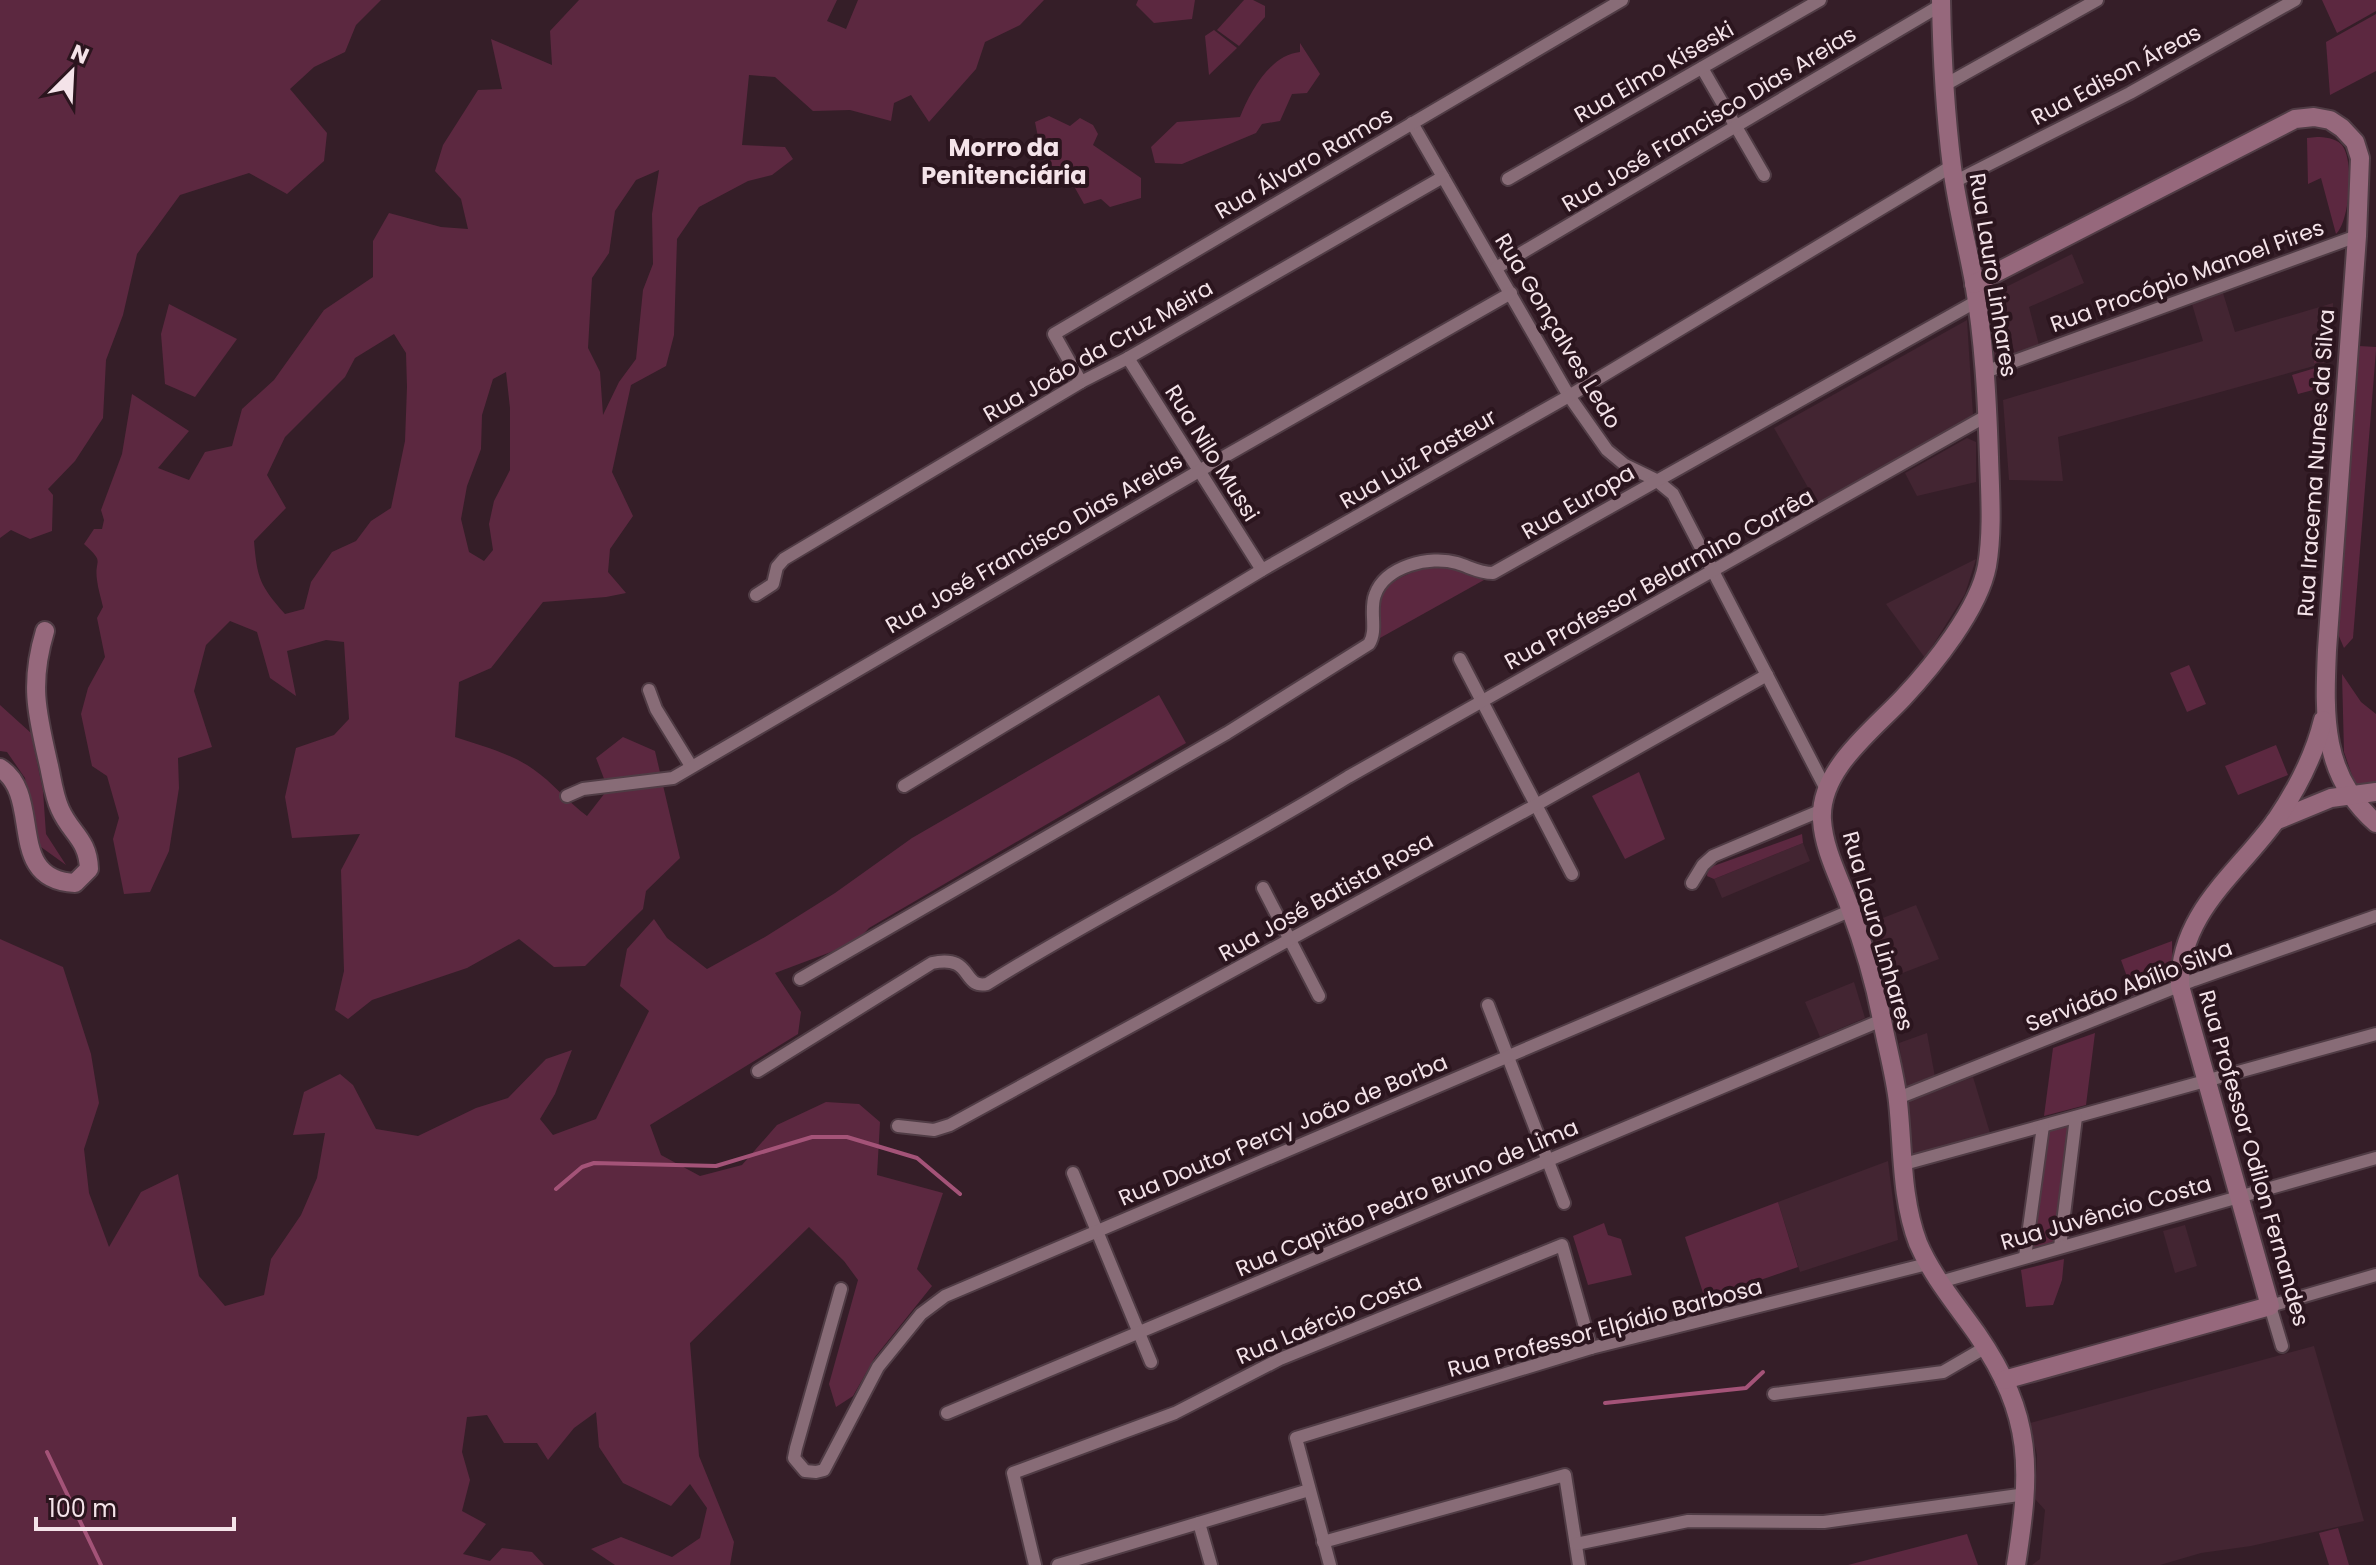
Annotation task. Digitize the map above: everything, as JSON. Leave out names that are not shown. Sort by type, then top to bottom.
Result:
[{"type":"street","name":"Rua Álvaro Ramos","points":[[1081,382],[1054,334],[1622,0]]},
{"type":"street","name":"Rua Elmo Kiseski","points":[[1508,179],[1820,0]]},
{"type":"street","points":[[1943,86],[2097,0]]},
{"type":"street","name":"Rua Edison Áreas","points":[[1953,174],[2130,93],[2295,0]]},
{"type":"street","name":"Rua Lauro Linhares","points":[[1941,2],[1943,86],[1953,174],[1975,293],[1985,372],[1989,552],[1981,588],[1941,652],[1905,696],[1856,747],[1834,777],[1822,810],[1827,848],[1852,910],[1882,1020],[1898,1098],[1909,1213],[1927,1264],[1986,1347],[2004,1380],[2021,1429],[2027,1470],[2016,1565]]},
{"type":"street","name":"Rua José Francisco Dias Areias","points":[[1496,268],[1941,2]]},
{"type":"street","points":[[1702,68],[1764,175]]},
{"type":"street","name":"Rua Iracema Nunes da Silva","points":[[1975,293],[2295,119],[2314,117],[2330,120],[2355,142],[2360,158],[2357,236],[2328,635],[2326,707],[2333,759],[2349,794],[2376,823]]},
{"type":"street","name":"Rua Gonçalves Ledo","points":[[1412,123],[1569,396],[1607,450],[1625,465],[1656,480],[1673,494],[1827,791]]},
{"type":"street","name":"Rua Luiz Pasteur","points":[[904,786],[1262,570],[1953,174]]},
{"type":"street","name":"Rua João da Cruz Meira","points":[[756,595],[773,584],[777,567],[789,556],[1081,382],[1443,177]]},
{"type":"street","name":"Rua Procópio Manoel Pires","points":[[1985,372],[2357,236]]},
{"type":"street","name":"Rua José Francisco Dias Areias","points":[[567,796],[588,788],[666,780],[1511,293]]},
{"type":"street","name":"Rua Europa","points":[[800,979],[1239,725],[1369,644],[1373,633],[1375,594],[1381,583],[1393,573],[1426,561],[1439,560],[1493,573],[1975,293]]},
{"type":"street","name":"Rua Nilo Mussi","points":[[1128,358],[1262,570]]},
{"type":"street","name":"Rua Professor Belarmino Corrêa","points":[[758,1071],[932,963],[948,959],[962,966],[973,982],[987,984],[1033,954],[1277,821],[1348,777],[1988,415]]},
{"type":"street","points":[[0,768],[10,774],[18,790],[29,847],[40,868],[49,878],[60,883],[75,883],[89,869],[88,854],[83,841],[67,824],[57,805],[35,699],[35,667],[45,631]]},
{"type":"street","points":[[1460,659],[1572,874]]},
{"type":"street","name":"Rua José Batista Rosa","points":[[898,1126],[934,1130],[950,1125],[1536,805],[1767,675]]},
{"type":"street","points":[[649,690],[656,709],[691,766]]},
{"type":"street","name":"Rua Professor Odilon Fernandes","points":[[2282,1346],[2180,986],[2182,953],[2188,934],[2227,877],[2275,821],[2311,759],[2326,707]]},
{"type":"street","name":"Rua Professor Odilon Fernandes","points":[[2275,821],[2331,798],[2376,792]]},
{"type":"street","points":[[1692,883],[1713,856],[1822,810]]},
{"type":"street","points":[[1263,888],[1319,996]]},
{"type":"street","name":"Rua Doutor Percy João de Borba","points":[[841,1289],[794,1458],[805,1471],[824,1470],[878,1367],[910,1326],[934,1302],[1852,910]]},
{"type":"street","name":"Servidão Abílio Silva","points":[[1898,1098],[2180,986],[2376,916]]},
{"type":"street","points":[[1488,1005],[1564,1203]]},
{"type":"street","name":"Rua Capitão Pedro Bruno de Lima","points":[[947,1413],[1882,1020]]},
{"type":"street","points":[[1904,1164],[2376,1034]]},
{"type":"street","points":[[2060,1247],[2076,1117]]},
{"type":"street","points":[[2025,1257],[2043,1126]]},
{"type":"street","name":"Rua Juvêncio Costa","points":[[1940,1282],[2376,1158]]},
{"type":"street","points":[[1073,1173],[1151,1362]]},
{"type":"street","name":"Rua Laércio Costa","points":[[1035,1565],[1013,1473],[1175,1413],[1280,1359],[1562,1245],[1591,1348]]},
{"type":"street","name":"Rua Professor Elpídio Barbosa","points":[[1309,1490],[1296,1438],[1591,1348],[1927,1264]]},
{"type":"street","points":[[2004,1380],[2376,1275]]},
{"type":"street","points":[[1774,1394],[1943,1372],[1986,1347]]},
{"type":"street","points":[[1323,1542],[1565,1475],[1579,1565]]},
{"type":"street","points":[[1058,1565],[1309,1490],[1330,1565]]},
{"type":"street","points":[[1576,1544],[1688,1521],[1824,1522],[2026,1494]]},
{"type":"street","points":[[1199,1523],[1211,1565]]},
{"type":"shaded area","points":[[0,0],[381,0],[356,25],[345,52],[314,67],[290,89],[327,133],[324,161],[287,194],[249,173],[180,195],[137,254],[123,315],[106,360],[103,418],[75,461],[48,489],[53,495],[52,531],[30,539],[11,530],[0,538]]},
{"type":"shaded area","points":[[579,0],[837,0],[827,21],[846,29],[858,0],[1044,0],[1020,25],[985,42],[976,69],[929,122],[911,95],[894,103],[891,121],[850,110],[813,111],[775,77],[749,75],[742,145],[785,147],[793,159],[772,175],[748,181],[699,207],[677,239],[674,335],[666,366],[631,385],[612,472],[633,516],[610,549],[608,572],[626,593],[543,602],[491,668],[459,682],[455,737],[524,763],[587,816],[608,789],[596,758],[623,737],[655,751],[680,858],[646,891],[643,909],[585,966],[554,967],[519,939],[467,968],[372,1000],[348,1019],[335,1010],[344,971],[341,870],[360,834],[292,838],[285,797],[296,748],[334,735],[349,719],[344,642],[326,640],[287,651],[296,696],[270,678],[257,632],[230,621],[206,645],[194,691],[212,747],[178,758],[179,788],[169,851],[150,892],[124,894],[113,839],[119,818],[107,776],[92,766],[81,714],[88,688],[105,657],[97,618],[103,607],[96,573],[98,561],[84,544],[94,529],[102,529],[104,520],[101,510],[122,454],[132,394],[189,431],[158,468],[189,480],[205,452],[232,446],[242,409],[274,380],[324,310],[373,277],[373,241],[389,213],[441,227],[468,229],[461,199],[435,171],[443,145],[478,90],[502,89],[491,39],[552,65],[550,31]],"holes":[[[659,170],[652,214],[653,264],[643,290],[636,359],[619,382],[603,415],[600,372],[588,348],[592,278],[609,253],[615,211],[636,180]],[[394,334],[406,353],[405,441],[391,508],[371,521],[356,541],[332,552],[311,582],[304,609],[285,614],[261,581],[255,554],[254,541],[286,508],[267,475],[285,437],[345,377],[355,358]],[[506,372],[510,408],[510,470],[494,501],[489,524],[493,550],[484,561],[469,552],[461,519],[467,486],[481,449],[482,415],[493,379]]]},
{"type":"shaded area","points":[[1138,0],[1195,0],[1192,19],[1154,23],[1136,5]]},
{"type":"shaded area","points":[[1244,0],[1253,0],[1265,6],[1265,17],[1239,46],[1217,30]]},
{"type":"shaded area","points":[[2322,0],[2376,0],[2376,11],[2337,33]]},
{"type":"shaded area","points":[[2376,14],[2376,71],[2330,95],[2326,42]]},
{"type":"shaded area","points":[[1214,30],[1237,48],[1209,75],[1205,36]]},
{"type":"shaded area","points":[[1300,43],[1320,74],[1307,93],[1292,94],[1280,121],[1262,124],[1256,133],[1182,164],[1155,163],[1151,147],[1177,122],[1240,117],[1262,76],[1279,60],[1300,52]]},
{"type":"shaded area","points":[[1049,116],[1070,126],[1080,118],[1093,125],[1098,134],[1093,145],[1141,178],[1141,198],[1110,207],[1101,199],[1084,204],[1066,172],[1050,165],[1039,142],[1035,122]]},
{"type":"shaded area","points":[[2307,138],[2339,142],[2348,162],[2349,190],[2345,217],[2336,234],[2321,178],[2308,184]]},
{"type":"shaded area","points":[[2072,254],[2084,283],[2029,307],[2039,345],[1995,361],[1988,296]]},
{"type":"shaded area","points":[[2223,293],[2235,332],[2333,303],[2332,361],[2058,437],[2063,481],[2009,480],[2003,400],[2203,341],[2192,304]]},
{"type":"shaded area","points":[[169,304],[237,339],[195,397],[165,384],[161,334]]},
{"type":"shaded area","points":[[1967,320],[1973,415],[1818,505],[1774,428]]},
{"type":"shaded area","points":[[2332,329],[2331,358],[2314,363],[2319,342],[2316,336]]},
{"type":"shaded area","points":[[2359,346],[2376,347],[2376,350],[2353,638],[2344,648],[2338,634]]},
{"type":"shaded area","points":[[2322,366],[2328,386],[2298,394],[2292,375]]},
{"type":"shaded area","points":[[1967,438],[1976,442],[1976,482],[1917,496],[1905,473]]},
{"type":"shaded area","points":[[1976,559],[1965,594],[1925,658],[1886,604]]},
{"type":"shaded area","points":[[1432,566],[1454,569],[1484,580],[1380,638],[1377,609],[1386,589],[1404,576]]},
{"type":"shaded area","points":[[2189,665],[2206,704],[2187,712],[2170,673]]},
{"type":"shaded area","points":[[2342,674],[2361,702],[2376,714],[2376,785],[2356,787],[2344,752]]},
{"type":"shaded area","points":[[1159,695],[1186,743],[869,928],[855,943],[775,973],[801,1012],[798,1034],[650,1125],[661,1155],[700,1176],[742,1165],[777,1125],[826,1102],[859,1104],[880,1122],[877,1175],[943,1193],[917,1269],[932,1286],[875,1357],[853,1396],[836,1407],[829,1384],[858,1280],[844,1261],[809,1227],[690,1343],[699,1456],[734,1542],[730,1565],[615,1565],[591,1549],[621,1537],[672,1557],[700,1538],[707,1508],[690,1484],[671,1506],[623,1483],[599,1447],[596,1412],[574,1428],[548,1460],[537,1443],[504,1443],[487,1415],[467,1417],[462,1452],[470,1480],[462,1511],[486,1524],[463,1554],[490,1561],[502,1548],[532,1552],[544,1565],[0,1565],[0,939],[63,967],[91,1054],[99,1103],[84,1149],[89,1193],[109,1247],[141,1192],[178,1174],[199,1276],[225,1306],[264,1295],[271,1259],[301,1215],[317,1178],[325,1133],[293,1135],[304,1092],[340,1074],[353,1085],[376,1129],[418,1136],[476,1108],[508,1098],[546,1059],[572,1050],[555,1094],[540,1119],[553,1135],[596,1119],[649,1011],[620,986],[627,949],[654,919],[667,938],[707,969],[835,893],[912,838]]},
{"type":"shaded area","points":[[0,705],[31,733],[43,791],[46,834],[66,865],[41,847],[30,825],[25,778],[7,752],[0,751]]},
{"type":"shaded area","points":[[2276,745],[2288,775],[2238,795],[2225,766]]},
{"type":"shaded area","points":[[1639,772],[1665,839],[1625,859],[1592,796]]},
{"type":"shaded area","points":[[1802,834],[1803,843],[1714,879],[1707,876],[1708,868]]},
{"type":"shaded area","points":[[1803,843],[1810,861],[1722,898],[1714,879]]},
{"type":"shaded area","points":[[1916,905],[1939,959],[1887,979],[1870,923]]},
{"type":"shaded area","points":[[2172,941],[2173,986],[2135,999],[2121,960]]},
{"type":"shaded area","points":[[1854,982],[1865,1018],[1820,1037],[1805,1002]]},
{"type":"shaded area","points":[[1927,1033],[1935,1077],[1905,1089],[1899,1043]]},
{"type":"shaded area","points":[[2095,1033],[2086,1105],[2044,1116],[2053,1048]]},
{"type":"shaded area","points":[[1973,1077],[1990,1133],[1906,1158],[1902,1104]]},
{"type":"shaded area","points":[[2071,1125],[2055,1242],[2030,1250],[2046,1131]]},
{"type":"shaded area","points":[[1888,1161],[1898,1240],[1800,1272],[1778,1202]]},
{"type":"shaded area","points":[[1778,1202],[1798,1267],[1705,1299],[1685,1237]]},
{"type":"shaded area","points":[[1604,1223],[1608,1235],[1621,1239],[1632,1275],[1588,1285],[1573,1236]]},
{"type":"shaded area","points":[[2185,1225],[2197,1266],[2175,1273],[2163,1231]]},
{"type":"shaded area","points":[[2064,1259],[2062,1280],[2053,1305],[2026,1307],[2021,1270]]},
{"type":"shaded area","points":[[2314,1346],[2364,1521],[2251,1546],[2201,1553],[2160,1565],[2032,1565],[2040,1559],[2045,1510],[2035,1499],[2037,1455],[2030,1423]]},
{"type":"shaded area","points":[[2338,1528],[2349,1565],[2329,1565],[2319,1533]]},
{"type":"shaded area","points":[[1967,1534],[1978,1565],[1848,1565]]},
{"type":"waterway","points":[[556,1189],[582,1167],[594,1163],[716,1166],[812,1137],[847,1137],[917,1158],[960,1194]]},
{"type":"waterway","points":[[1605,1403],[1746,1388],[1763,1372]]},
{"type":"waterway","points":[[47,1452],[101,1565]]},
{"type":"district","name":"Morro da Penitenciária","points":[[1004,161]]}]
